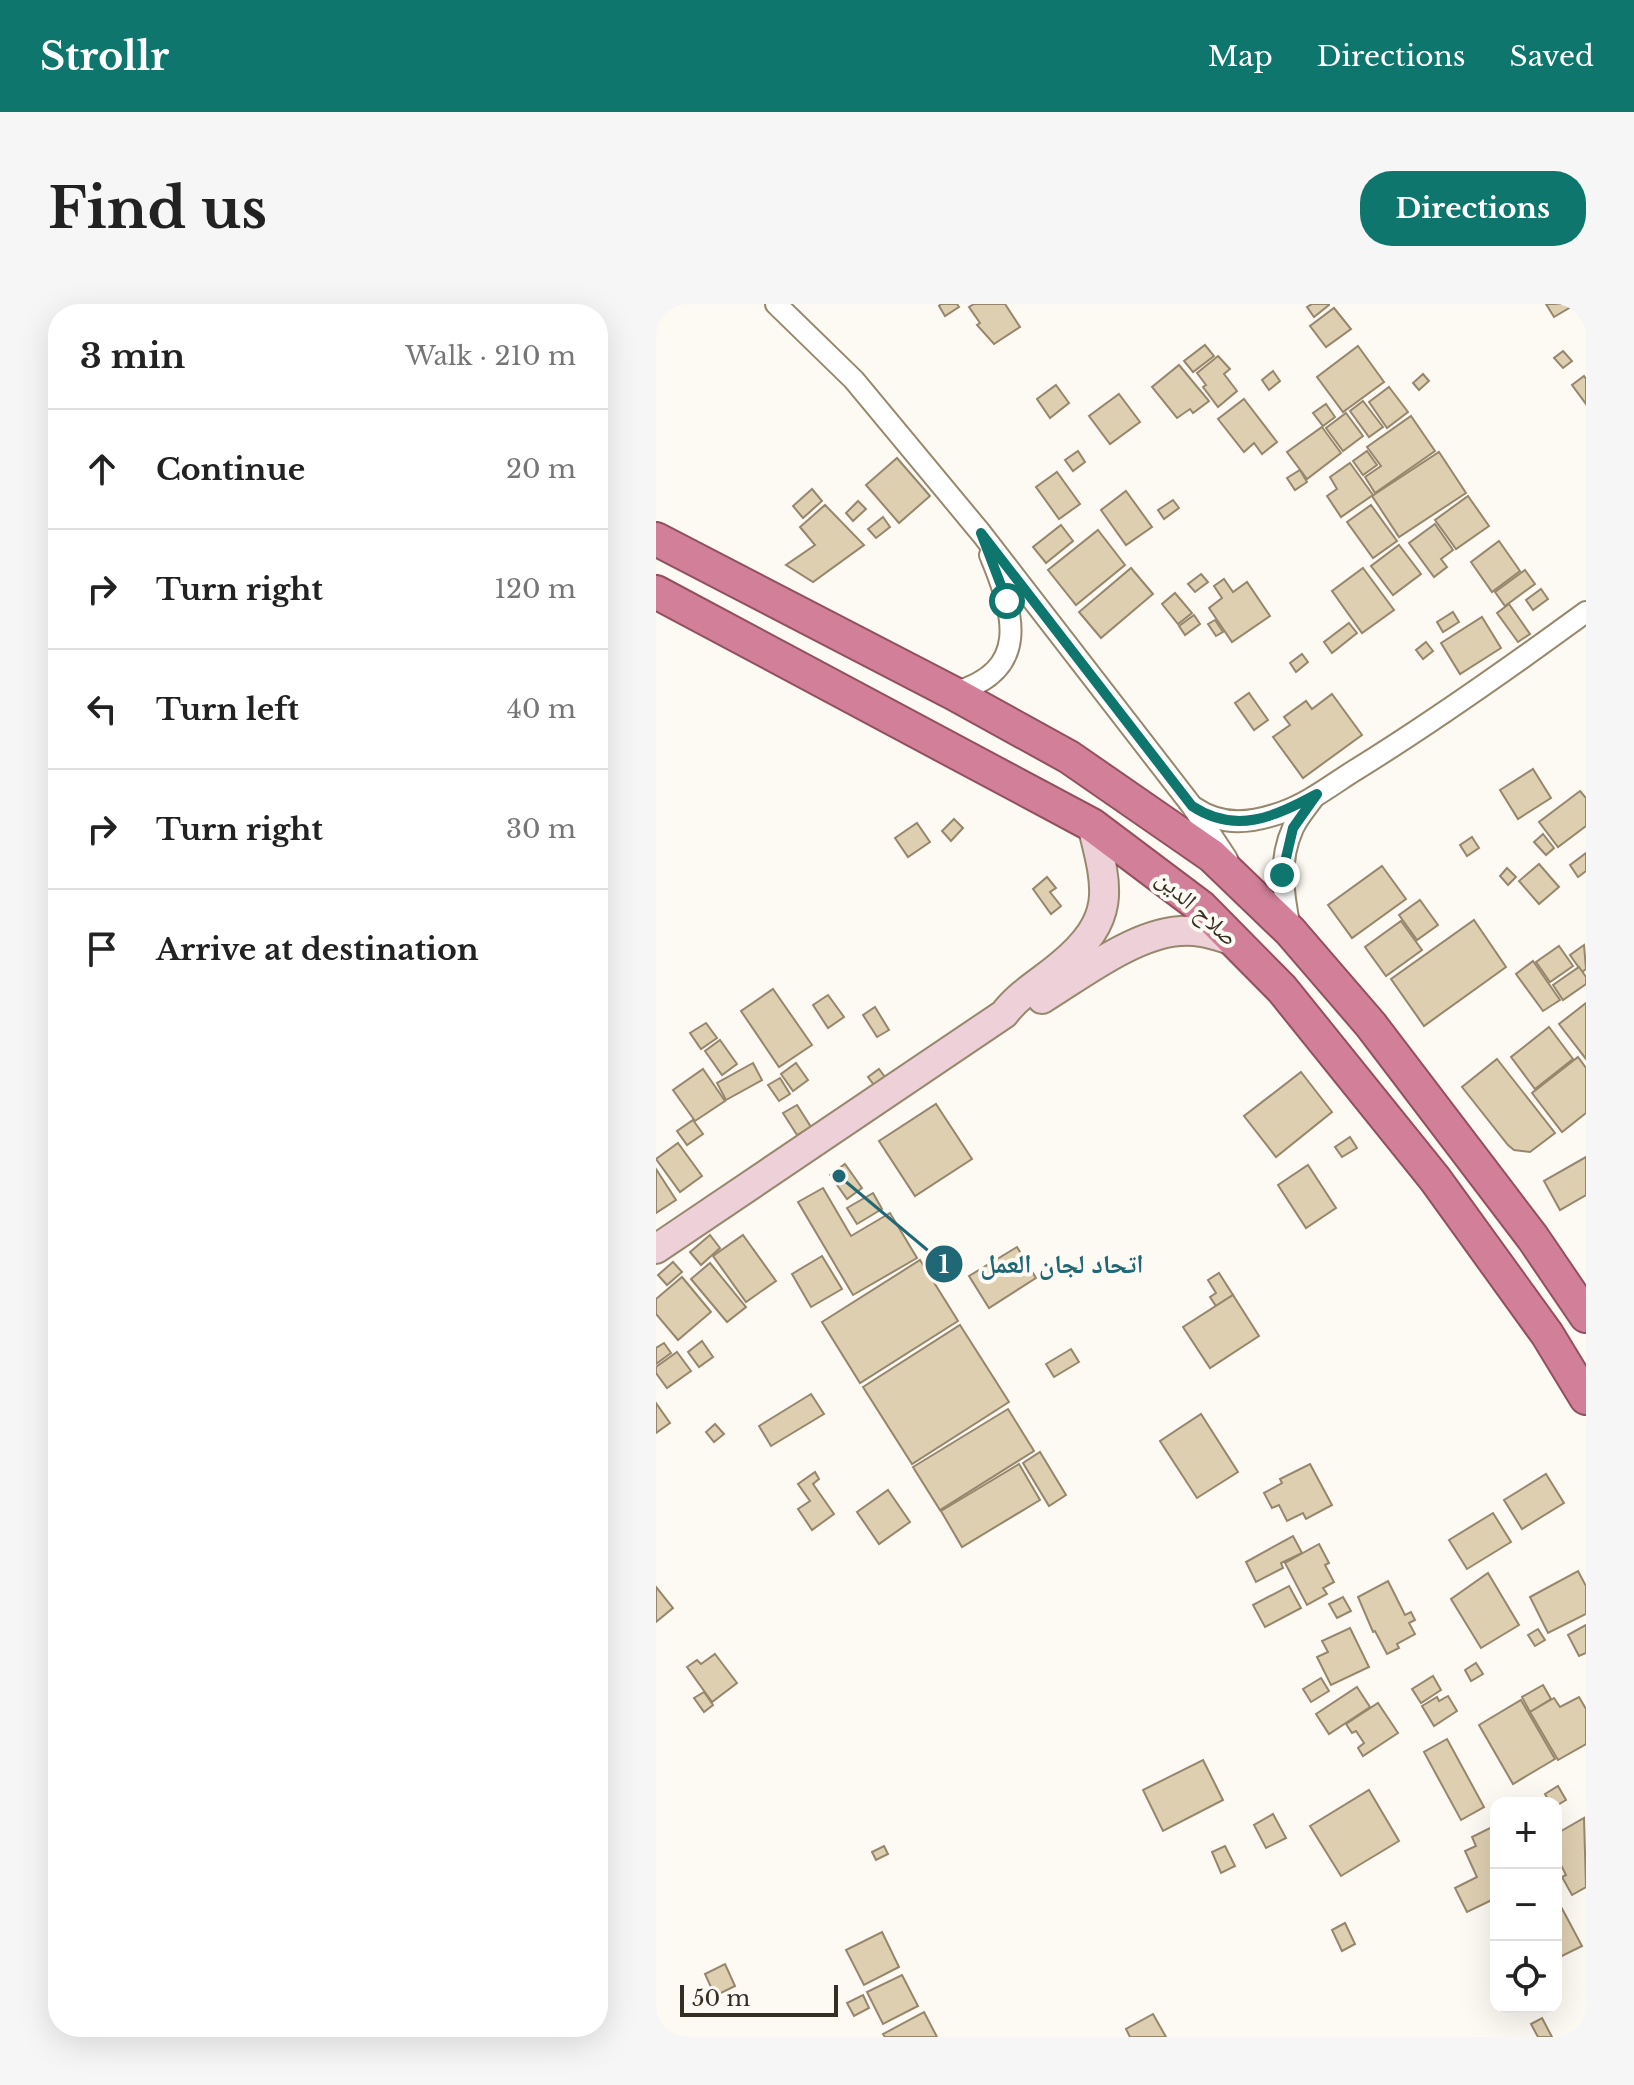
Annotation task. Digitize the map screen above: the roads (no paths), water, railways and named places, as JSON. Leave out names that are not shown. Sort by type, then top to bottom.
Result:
[{"type":"highway","name":"صلاح الدين","points":[[656,539],[953,693],[1069,757],[1181,832],[1242,882],[1290,931],[1371,1025],[1533,1238],[1586,1316]]},
{"type":"highway","name":"صلاح الدين","points":[[656,592],[1092,825],[1201,907],[1282,989],[1427,1168],[1575,1364],[1586,1398]]},
{"type":"main road","points":[[656,1249],[1004,1014],[1017,998],[1062,964],[1088,938],[1101,918],[1105,878],[1092,825]]},
{"type":"main road","points":[[1004,1014],[1027,1008],[1123,951],[1158,934],[1199,931],[1235,941]]},
{"type":"street","points":[[776,304],[854,380],[981,533],[1192,806],[1242,882]]},
{"type":"street","points":[[953,693],[987,680],[1000,667],[1010,640],[1007,601],[981,533]]},
{"type":"street","points":[[1192,806],[1210,818],[1225,821],[1251,820],[1285,812],[1382,754],[1586,612]]},
{"type":"street","points":[[1290,931],[1283,897],[1285,855],[1293,828],[1317,794]]},
{"type":"place","name":"اتحاد لجان العمل","points":[[839,1176]]}]
